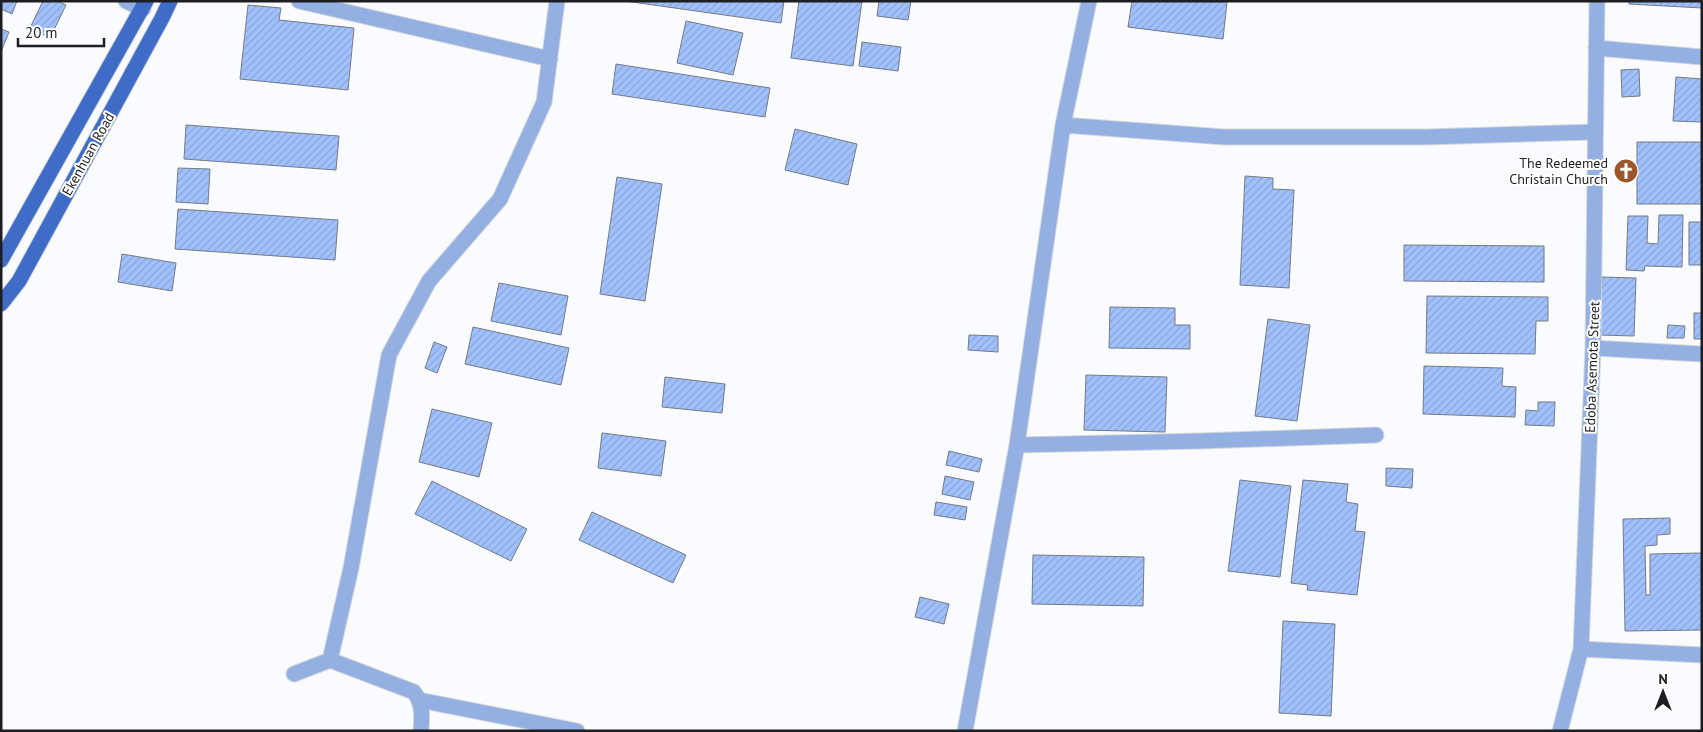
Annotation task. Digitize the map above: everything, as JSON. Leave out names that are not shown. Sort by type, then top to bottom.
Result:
[{"type":"main road","name":"Ekenhuan Road","points":[[1,304],[19,281],[170,1]]},
{"type":"main road","name":"Ekenhuan Road","points":[[1,260],[145,5]]},
{"type":"street","points":[[126,1],[145,5]]},
{"type":"street","points":[[299,1],[550,59]]},
{"type":"street","points":[[330,660],[351,568],[389,355],[429,281],[500,198],[544,102],[557,1]]},
{"type":"street","points":[[965,731],[1016,445],[1063,125],[1089,1]]},
{"type":"street","name":"Edoba Asemota Street","points":[[1560,731],[1581,649],[1593,348],[1597,1]]},
{"type":"street","points":[[1596,48],[1702,57]]},
{"type":"street","points":[[1063,125],[1224,138],[1595,132]]},
{"type":"street","points":[[1593,348],[1702,354]]},
{"type":"street","points":[[1016,445],[1376,435]]},
{"type":"street","points":[[1581,649],[1702,655]]},
{"type":"street","points":[[294,674],[330,660],[414,692],[419,700],[422,713],[421,731]]},
{"type":"street","points":[[419,700],[577,731]]},
{"type":"building","points":[[1,1],[17,1],[12,14],[1,9]]},
{"type":"building","points":[[43,1],[57,1],[66,5],[50,38],[30,28]]},
{"type":"building","points":[[625,1],[784,1],[781,23]]},
{"type":"building","points":[[799,1],[862,1],[853,66],[791,58]]},
{"type":"building","points":[[879,1],[911,1],[908,20],[877,16]]},
{"type":"building","points":[[1132,1],[1227,2],[1223,39],[1128,27]]},
{"type":"building","points":[[1629,1],[1702,1],[1702,8],[1629,4]]},
{"type":"building","points":[[248,5],[281,8],[279,20],[354,28],[348,90],[240,79]]},
{"type":"building","points":[[686,21],[743,33],[733,75],[677,63]]},
{"type":"building","points":[[1,29],[9,32],[1,52]]},
{"type":"building","points":[[862,42],[901,47],[898,71],[859,66]]},
{"type":"building","points":[[616,64],[770,88],[765,117],[612,94]]},
{"type":"building","points":[[1639,69],[1640,96],[1622,97],[1621,70]]},
{"type":"building","points":[[1676,77],[1702,79],[1702,122],[1673,121]]},
{"type":"building","points":[[186,125],[339,136],[336,170],[184,159]]},
{"type":"building","points":[[795,129],[857,144],[848,185],[785,170]]},
{"type":"building","points":[[1637,142],[1702,142],[1702,204],[1637,204]]},
{"type":"building","points":[[178,168],[210,169],[208,204],[176,202]]},
{"type":"building","points":[[1245,176],[1273,178],[1273,189],[1294,190],[1289,288],[1240,285]]},
{"type":"building","points":[[617,177],[662,184],[645,301],[600,294]]},
{"type":"building","points":[[178,209],[338,220],[335,260],[175,249]]},
{"type":"building","points":[[1659,215],[1683,215],[1682,267],[1645,266],[1644,271],[1626,270],[1628,216],[1648,216],[1647,243],[1658,244]]},
{"type":"building","points":[[1689,222],[1702,222],[1702,265],[1689,265]]},
{"type":"building","points":[[1404,245],[1544,246],[1544,282],[1404,281]]},
{"type":"building","points":[[122,254],[176,263],[172,291],[118,282]]},
{"type":"building","points":[[1602,277],[1636,278],[1634,336],[1600,335]]},
{"type":"building","points":[[499,283],[568,296],[561,335],[491,321]]},
{"type":"building","points":[[1427,296],[1548,297],[1548,321],[1536,321],[1535,354],[1426,353]]},
{"type":"building","points":[[1110,307],[1175,308],[1175,325],[1190,325],[1190,349],[1109,348]]},
{"type":"building","points":[[1694,313],[1702,313],[1702,339],[1694,339]]},
{"type":"building","points":[[1268,319],[1310,325],[1297,421],[1255,416]]},
{"type":"building","points":[[1668,325],[1685,326],[1684,338],[1667,338]]},
{"type":"building","points":[[473,327],[569,348],[561,385],[465,364]]},
{"type":"building","points":[[969,335],[998,336],[998,352],[968,350]]},
{"type":"building","points":[[434,342],[447,347],[437,373],[425,368]]},
{"type":"building","points":[[1424,366],[1503,368],[1502,386],[1516,387],[1515,417],[1423,414]]},
{"type":"building","points":[[1086,375],[1167,377],[1165,432],[1084,430]]},
{"type":"building","points":[[665,377],[725,384],[722,413],[662,407]]},
{"type":"building","points":[[1538,402],[1555,402],[1554,426],[1525,425],[1526,410],[1538,411]]},
{"type":"building","points":[[432,409],[492,423],[479,477],[419,462]]},
{"type":"building","points":[[602,433],[666,441],[661,476],[598,468]]},
{"type":"building","points":[[949,451],[982,459],[979,472],[946,465]]},
{"type":"building","points":[[1386,468],[1413,469],[1412,488],[1386,486]]},
{"type":"building","points":[[945,476],[974,482],[970,500],[942,494]]},
{"type":"building","points":[[1240,480],[1291,486],[1280,577],[1228,571]]},
{"type":"building","points":[[1303,480],[1348,484],[1346,502],[1358,504],[1355,531],[1365,532],[1357,595],[1307,590],[1308,585],[1291,583]]},
{"type":"building","points":[[432,481],[527,529],[511,561],[415,514]]},
{"type":"building","points":[[936,502],[967,507],[965,520],[934,515]]},
{"type":"building","points":[[592,512],[686,555],[673,583],[579,540]]},
{"type":"building","points":[[1670,518],[1670,534],[1657,535],[1657,545],[1645,546],[1646,595],[1650,595],[1650,554],[1702,553],[1702,630],[1625,631],[1623,519]]},
{"type":"building","points":[[1033,555],[1144,557],[1143,606],[1032,604]]},
{"type":"building","points":[[920,597],[949,604],[944,624],[915,617]]},
{"type":"building","points":[[1283,621],[1335,624],[1331,716],[1279,713]]},
{"type":"place","name":"The Redeemed Christain Church","points":[[1626,171]]}]
